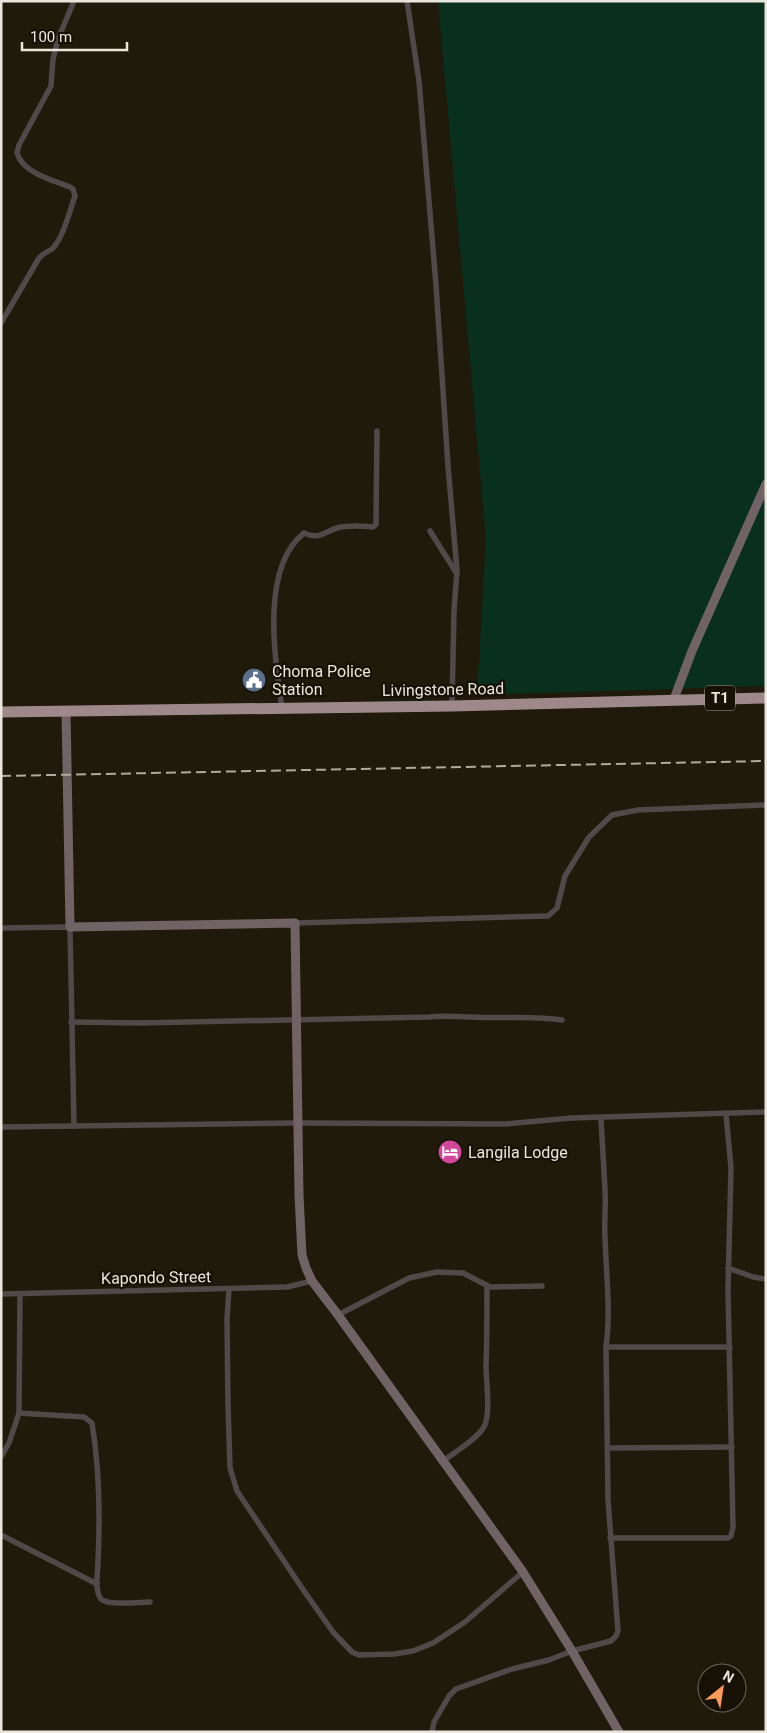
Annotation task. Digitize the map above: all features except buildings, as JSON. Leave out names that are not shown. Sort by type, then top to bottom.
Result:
[{"type":"highway","name":"Livingstone Road","points":[[1,712],[452,706],[766,698]]},
{"type":"street","points":[[1,323],[42,253],[52,248],[58,240],[74,196],[73,189],[34,171],[22,163],[17,153],[19,145],[51,86],[53,59],[58,39],[74,1]]},
{"type":"street","points":[[407,1],[419,82],[457,574],[454,610],[452,706]]},
{"type":"street","points":[[282,708],[275,643],[274,610],[282,564],[297,538],[304,533],[311,536],[326,534],[338,528],[373,527],[376,524],[377,431]]},
{"type":"street","points":[[674,699],[692,651],[766,484]]},
{"type":"street","points":[[430,531],[457,574]]},
{"type":"street","points":[[66,711],[74,1126]]},
{"type":"street","points":[[1,928],[295,924],[548,916],[558,908],[565,876],[589,836],[612,815],[638,810],[766,805]]},
{"type":"street","points":[[295,924],[299,1195],[302,1255],[312,1281],[523,1572],[619,1732]]},
{"type":"street","points":[[71,1022],[140,1023],[452,1015],[472,1017],[548,1017],[562,1020]]},
{"type":"street","points":[[1,1127],[298,1123],[506,1124],[572,1118],[766,1112]]},
{"type":"street","points":[[610,1538],[728,1538],[731,1536],[733,1528],[728,1268],[731,1168],[726,1114]]},
{"type":"street","points":[[432,1732],[432,1728],[449,1696],[456,1689],[512,1669],[549,1660],[572,1651],[611,1640],[617,1633],[618,1622],[610,1538],[606,1347],[608,1331],[608,1279],[601,1118]]},
{"type":"street","points":[[728,1268],[753,1277],[766,1279]]},
{"type":"street","points":[[338,1315],[409,1278],[437,1272],[463,1273],[490,1287],[542,1286]]},
{"type":"street","name":"Kapondo Street","points":[[1,1294],[287,1287],[312,1281]]},
{"type":"street","points":[[443,1461],[470,1440],[484,1426],[488,1392],[486,1368],[487,1285]]},
{"type":"street","points":[[229,1289],[227,1319],[230,1468],[237,1491],[284,1564],[333,1632],[352,1652],[359,1655],[394,1654],[413,1651],[433,1643],[465,1622],[523,1572]]},
{"type":"street","points":[[1,1457],[9,1443],[19,1413],[20,1294]]},
{"type":"street","points":[[606,1347],[730,1347]]},
{"type":"street","points":[[19,1413],[84,1417],[92,1423],[97,1470],[97,1584],[100,1597],[105,1602],[150,1602]]},
{"type":"street","points":[[608,1448],[732,1447]]},
{"type":"street","points":[[1,1535],[97,1584]]},
{"type":"green space","points":[[438,1],[766,1],[766,686],[477,695],[486,539]]},
{"type":"railway","points":[[1,776],[766,761]]},
{"type":"place","name":"Choma Police Station","points":[[254,680]]},
{"type":"place","name":"Langila Lodge","points":[[450,1152]]}]
